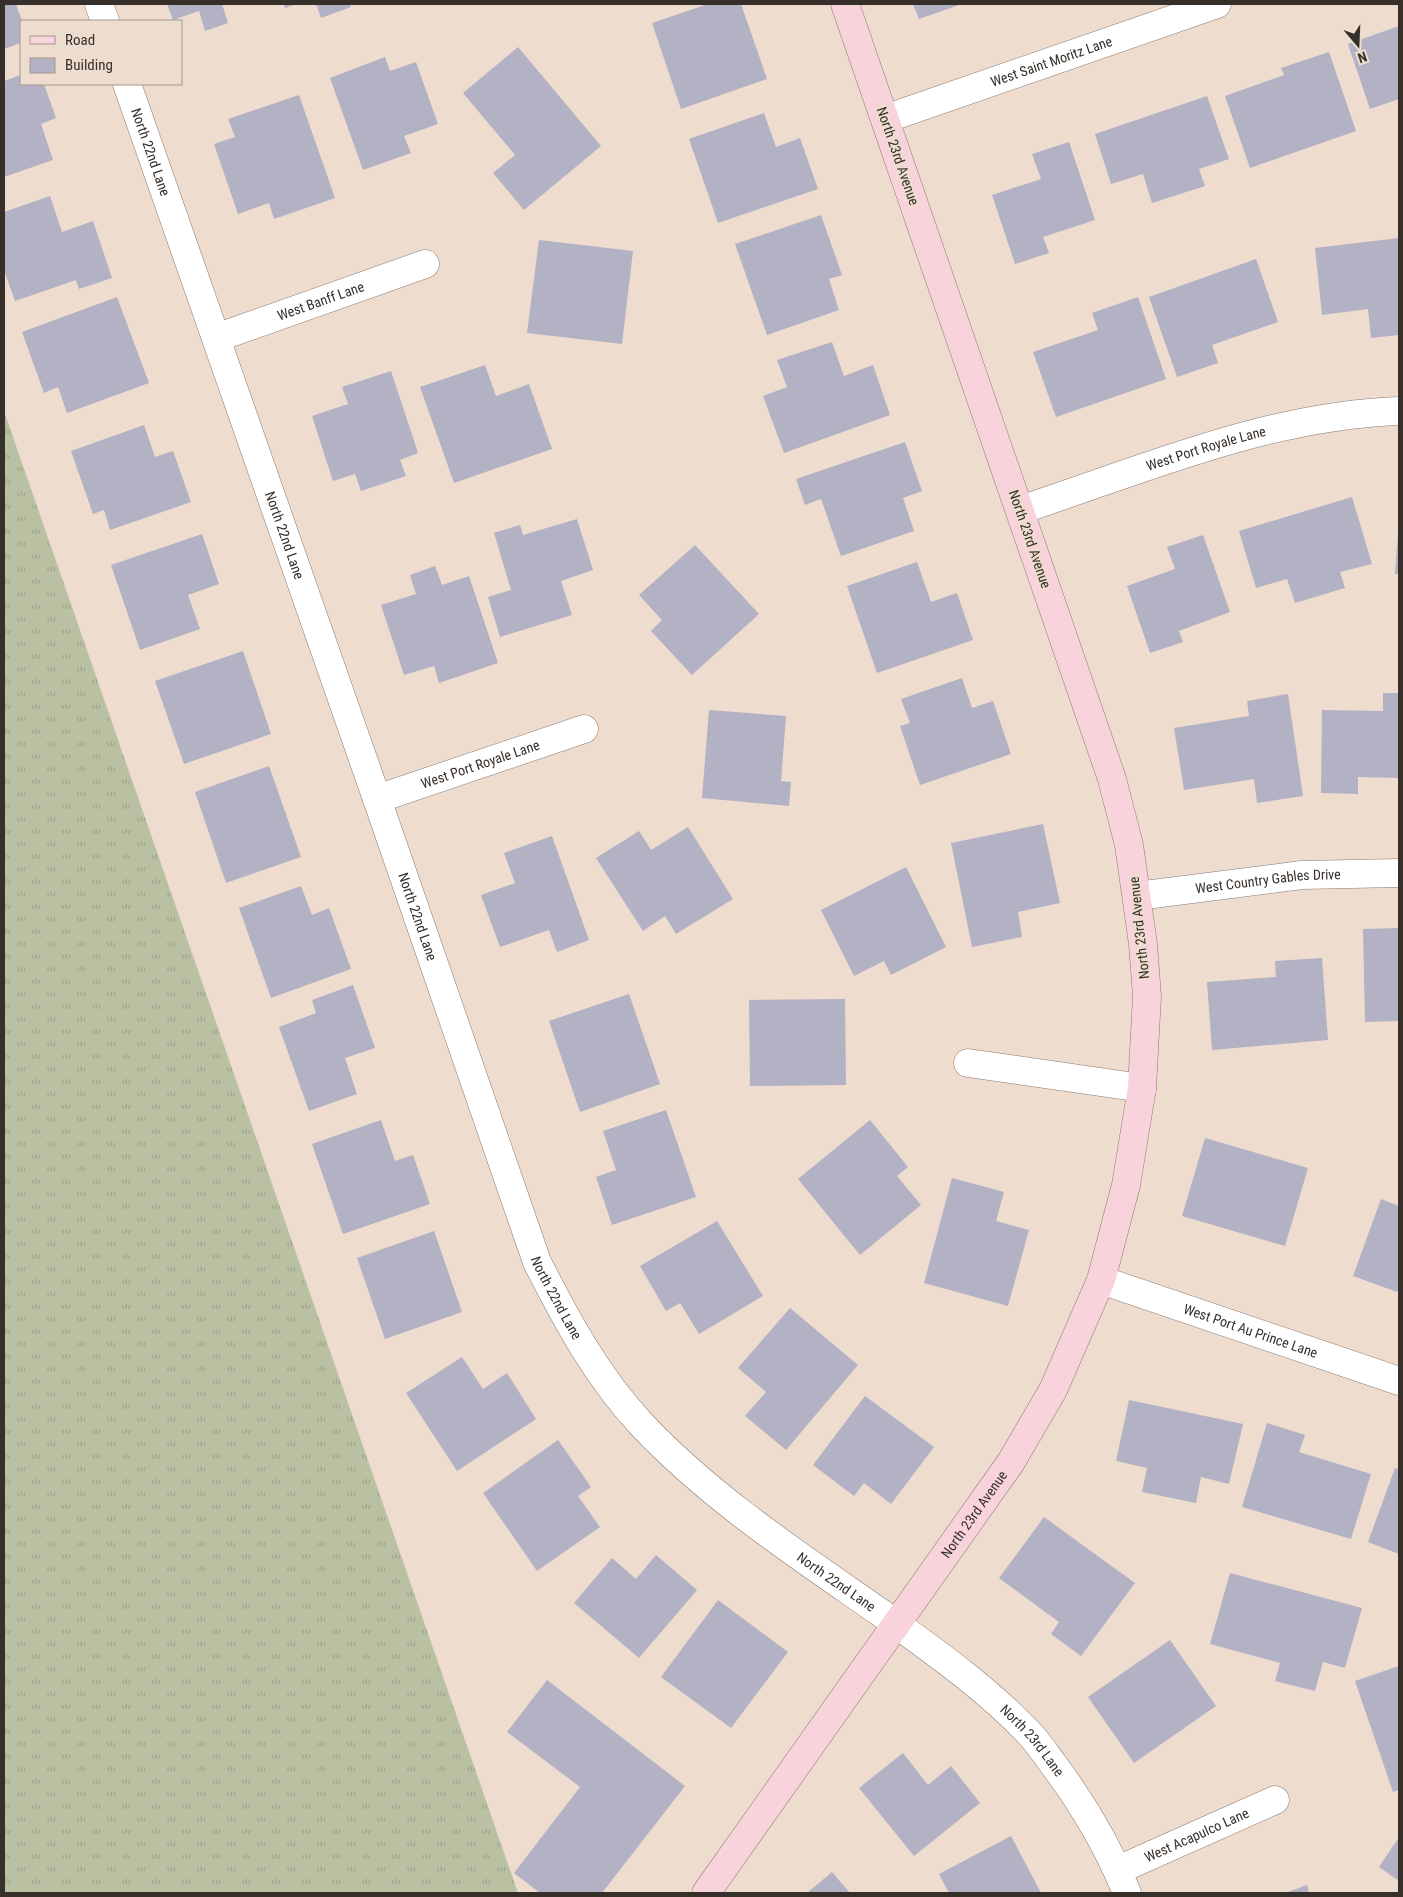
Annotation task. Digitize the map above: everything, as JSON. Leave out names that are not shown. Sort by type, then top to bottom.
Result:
[{"type":"street","points":[[99,4],[105,20]]},
{"type":"street","name":"North 23rd Avenue","points":[[706,1893],[1011,1462],[1053,1390],[1101,1280],[1126,1186],[1142,1088],[1147,996],[1143,944],[1129,845],[1112,779],[845,4]]},
{"type":"street","name":"West Saint Moritz Lane","points":[[885,119],[1217,4]]},
{"type":"street","name":"North 22nd Lane","points":[[127,85],[378,799],[537,1262],[566,1319],[608,1384],[641,1424],[705,1484],[762,1530],[896,1624]]},
{"type":"street","name":"West Banff Lane","points":[[216,338],[425,264]]},
{"type":"street","name":"West Port Royale Lane","points":[[1020,510],[1167,458],[1233,438],[1313,419],[1399,411]]},
{"type":"street","name":"West Port Royale Lane","points":[[378,799],[584,729]]},
{"type":"street","name":"West Country Gables Drive","points":[[1137,896],[1302,875],[1399,873]]},
{"type":"street","points":[[968,1064],[1142,1088]]},
{"type":"street","name":"West Port Au Prince Lane","points":[[1101,1280],[1399,1381]]},
{"type":"street","name":"North 23rd Lane","points":[[896,1624],[933,1649],[983,1689],[1030,1733],[1077,1796],[1100,1834],[1123,1882]]},
{"type":"street","name":"West Acapulco Lane","points":[[1123,1882],[1275,1800]]},
{"type":"green space","points":[[4,411],[518,1893],[4,1893]]},
{"type":"building","points":[[4,4],[16,4],[22,20],[20,20],[20,43],[4,49]]},
{"type":"building","points":[[167,4],[222,4],[228,23],[205,31],[199,11],[173,20]]},
{"type":"building","points":[[284,4],[297,4],[285,8]]},
{"type":"building","points":[[316,4],[350,4],[351,7],[321,18]]},
{"type":"building","points":[[708,4],[741,4],[767,79],[681,109],[652,23]]},
{"type":"building","points":[[913,4],[962,4],[919,19]]},
{"type":"building","points":[[1399,26],[1399,99],[1370,109],[1348,44]]},
{"type":"building","points":[[518,47],[601,146],[524,210],[493,173],[515,155],[463,93]]},
{"type":"building","points":[[1329,52],[1356,131],[1250,168],[1225,96],[1284,75],[1281,68]]},
{"type":"building","points":[[385,57],[390,71],[416,62],[438,124],[404,136],[411,153],[363,170],[330,78]]},
{"type":"building","points":[[20,75],[20,85],[44,85],[56,118],[41,124],[53,160],[4,177],[4,81]]},
{"type":"building","points":[[299,95],[335,198],[274,219],[269,203],[238,214],[214,144],[235,137],[228,119]]},
{"type":"building","points":[[1207,96],[1229,159],[1199,169],[1205,186],[1152,203],[1143,174],[1111,184],[1095,134]]},
{"type":"building","points":[[764,113],[776,147],[800,138],[818,189],[718,223],[689,139]]},
{"type":"building","points":[[1069,142],[1095,220],[1043,237],[1049,253],[1015,264],[992,195],[1041,179],[1032,154]]},
{"type":"building","points":[[50,196],[62,232],[93,221],[112,278],[79,289],[76,280],[15,301],[4,270],[4,212]]},
{"type":"building","points":[[821,215],[842,275],[829,279],[839,310],[767,335],[735,244]]},
{"type":"building","points":[[1399,238],[1399,335],[1371,338],[1368,309],[1322,315],[1315,248]]},
{"type":"building","points":[[539,240],[633,251],[622,344],[527,333]]},
{"type":"building","points":[[1256,259],[1278,322],[1212,345],[1218,363],[1177,377],[1149,297]]},
{"type":"building","points":[[117,297],[149,383],[67,413],[58,387],[44,393],[22,332]]},
{"type":"building","points":[[1138,297],[1166,379],[1056,417],[1033,352],[1098,330],[1092,313]]},
{"type":"building","points":[[832,342],[844,376],[873,365],[890,415],[784,453],[763,396],[787,387],[777,360]]},
{"type":"building","points":[[485,365],[496,396],[529,384],[552,449],[454,483],[420,387]]},
{"type":"building","points":[[391,371],[418,453],[400,460],[406,476],[361,491],[355,474],[333,481],[312,416],[348,404],[342,387]]},
{"type":"building","points":[[144,425],[155,457],[173,451],[191,502],[110,530],[104,510],[93,514],[71,451]]},
{"type":"building","points":[[905,442],[922,491],[903,498],[914,531],[841,556],[821,499],[805,505],[796,479]]},
{"type":"building","points":[[1352,497],[1372,564],[1340,572],[1345,588],[1295,603],[1287,579],[1256,588],[1239,531]]},
{"type":"building","points":[[577,519],[593,570],[561,581],[572,615],[500,637],[488,597],[511,590],[494,533],[520,525],[523,535]]},
{"type":"building","points":[[1398,533],[1399,574],[1395,574]]},
{"type":"building","points":[[202,534],[219,584],[188,595],[200,629],[140,650],[111,565]]},
{"type":"building","points":[[1203,535],[1230,612],[1179,631],[1183,642],[1150,653],[1127,586],[1175,569],[1167,547]]},
{"type":"building","points":[[695,545],[759,614],[692,675],[651,631],[662,620],[639,595]]},
{"type":"building","points":[[917,562],[931,602],[957,593],[973,640],[877,673],[847,586]]},
{"type":"building","points":[[435,566],[442,585],[469,576],[498,663],[439,683],[434,666],[404,675],[381,605],[416,594],[410,575]]},
{"type":"building","points":[[243,651],[271,734],[184,764],[155,681]]},
{"type":"building","points":[[962,678],[972,708],[993,701],[1011,754],[920,785],[900,726],[910,723],[901,699]]},
{"type":"building","points":[[1383,693],[1399,693],[1399,778],[1358,777],[1358,794],[1321,793],[1322,710],[1383,711]]},
{"type":"building","points":[[1288,694],[1303,796],[1257,803],[1254,779],[1184,790],[1174,728],[1249,716],[1247,701]]},
{"type":"building","points":[[709,710],[786,716],[781,781],[791,782],[789,806],[702,798]]},
{"type":"building","points":[[269,766],[301,857],[226,883],[195,792]]},
{"type":"building","points":[[1043,824],[1060,903],[1018,912],[1022,937],[972,947],[951,843]]},
{"type":"building","points":[[688,827],[733,899],[676,934],[665,916],[643,931],[596,858],[639,831],[651,850]]},
{"type":"building","points":[[552,836],[589,940],[557,952],[549,930],[500,947],[481,895],[515,883],[504,853]]},
{"type":"building","points":[[906,867],[946,947],[891,975],[884,961],[854,976],[821,910]]},
{"type":"building","points":[[301,886],[312,915],[329,908],[351,969],[271,998],[239,908]]},
{"type":"building","points":[[1399,928],[1399,1021],[1365,1022],[1363,929]]},
{"type":"building","points":[[1322,958],[1328,1040],[1212,1050],[1207,982],[1276,977],[1275,961]]},
{"type":"building","points":[[353,985],[375,1048],[345,1058],[357,1094],[309,1111],[279,1027],[316,1013],[312,1000]]},
{"type":"building","points":[[629,994],[660,1084],[580,1112],[549,1021]]},
{"type":"building","points":[[845,999],[846,1085],[750,1086],[749,1000]]},
{"type":"building","points":[[666,1110],[696,1197],[612,1225],[596,1177],[616,1170],[603,1131]]},
{"type":"building","points":[[381,1120],[395,1161],[413,1155],[430,1204],[343,1234],[312,1144]]},
{"type":"building","points":[[870,1120],[908,1167],[897,1176],[921,1205],[860,1255],[798,1179]]},
{"type":"building","points":[[1205,1138],[1308,1168],[1285,1246],[1182,1216]]},
{"type":"building","points":[[952,1178],[1004,1192],[996,1221],[1029,1230],[1008,1306],[924,1283]]},
{"type":"building","points":[[1381,1199],[1399,1206],[1399,1287],[1397,1292],[1353,1276]]},
{"type":"building","points":[[717,1221],[763,1296],[699,1334],[680,1303],[666,1311],[640,1266]]},
{"type":"building","points":[[434,1231],[462,1312],[385,1339],[357,1258]]},
{"type":"building","points":[[790,1308],[858,1365],[786,1450],[745,1416],[766,1392],[738,1368]]},
{"type":"building","points":[[462,1357],[483,1389],[507,1373],[536,1419],[457,1471],[406,1393]]},
{"type":"building","points":[[865,1396],[934,1447],[891,1504],[864,1483],[854,1496],[813,1465]]},
{"type":"building","points":[[1129,1400],[1243,1424],[1229,1484],[1201,1477],[1196,1503],[1142,1492],[1147,1468],[1116,1461]]},
{"type":"building","points":[[1267,1423],[1305,1435],[1299,1452],[1371,1474],[1351,1539],[1242,1507]]},
{"type":"building","points":[[558,1440],[591,1487],[578,1496],[600,1527],[537,1571],[483,1493]]},
{"type":"building","points":[[1395,1468],[1399,1470],[1399,1554],[1368,1542]]},
{"type":"building","points":[[1044,1517],[1135,1583],[1081,1656],[1051,1634],[1059,1622],[999,1578]]},
{"type":"building","points":[[656,1555],[697,1590],[639,1658],[574,1603],[612,1558],[636,1579]]},
{"type":"building","points":[[1230,1573],[1362,1608],[1345,1668],[1323,1662],[1315,1691],[1275,1681],[1280,1663],[1210,1644]]},
{"type":"building","points":[[718,1600],[788,1652],[731,1728],[661,1677]]},
{"type":"building","points":[[1170,1640],[1216,1706],[1134,1763],[1088,1697]]},
{"type":"building","points":[[1399,1666],[1399,1790],[1393,1792],[1355,1681]]},
{"type":"building","points":[[547,1680],[685,1786],[602,1893],[540,1893],[514,1873],[580,1787],[507,1732]]},
{"type":"building","points":[[903,1753],[928,1785],[951,1766],[980,1803],[914,1856],[859,1788]]},
{"type":"building","points":[[1011,1836],[1041,1893],[949,1893],[939,1874]]},
{"type":"building","points":[[1399,1837],[1399,1881],[1379,1867]]},
{"type":"building","points":[[832,1872],[850,1893],[807,1893]]},
{"type":"building","points":[[1307,1885],[1309,1893],[1285,1893]]}]
